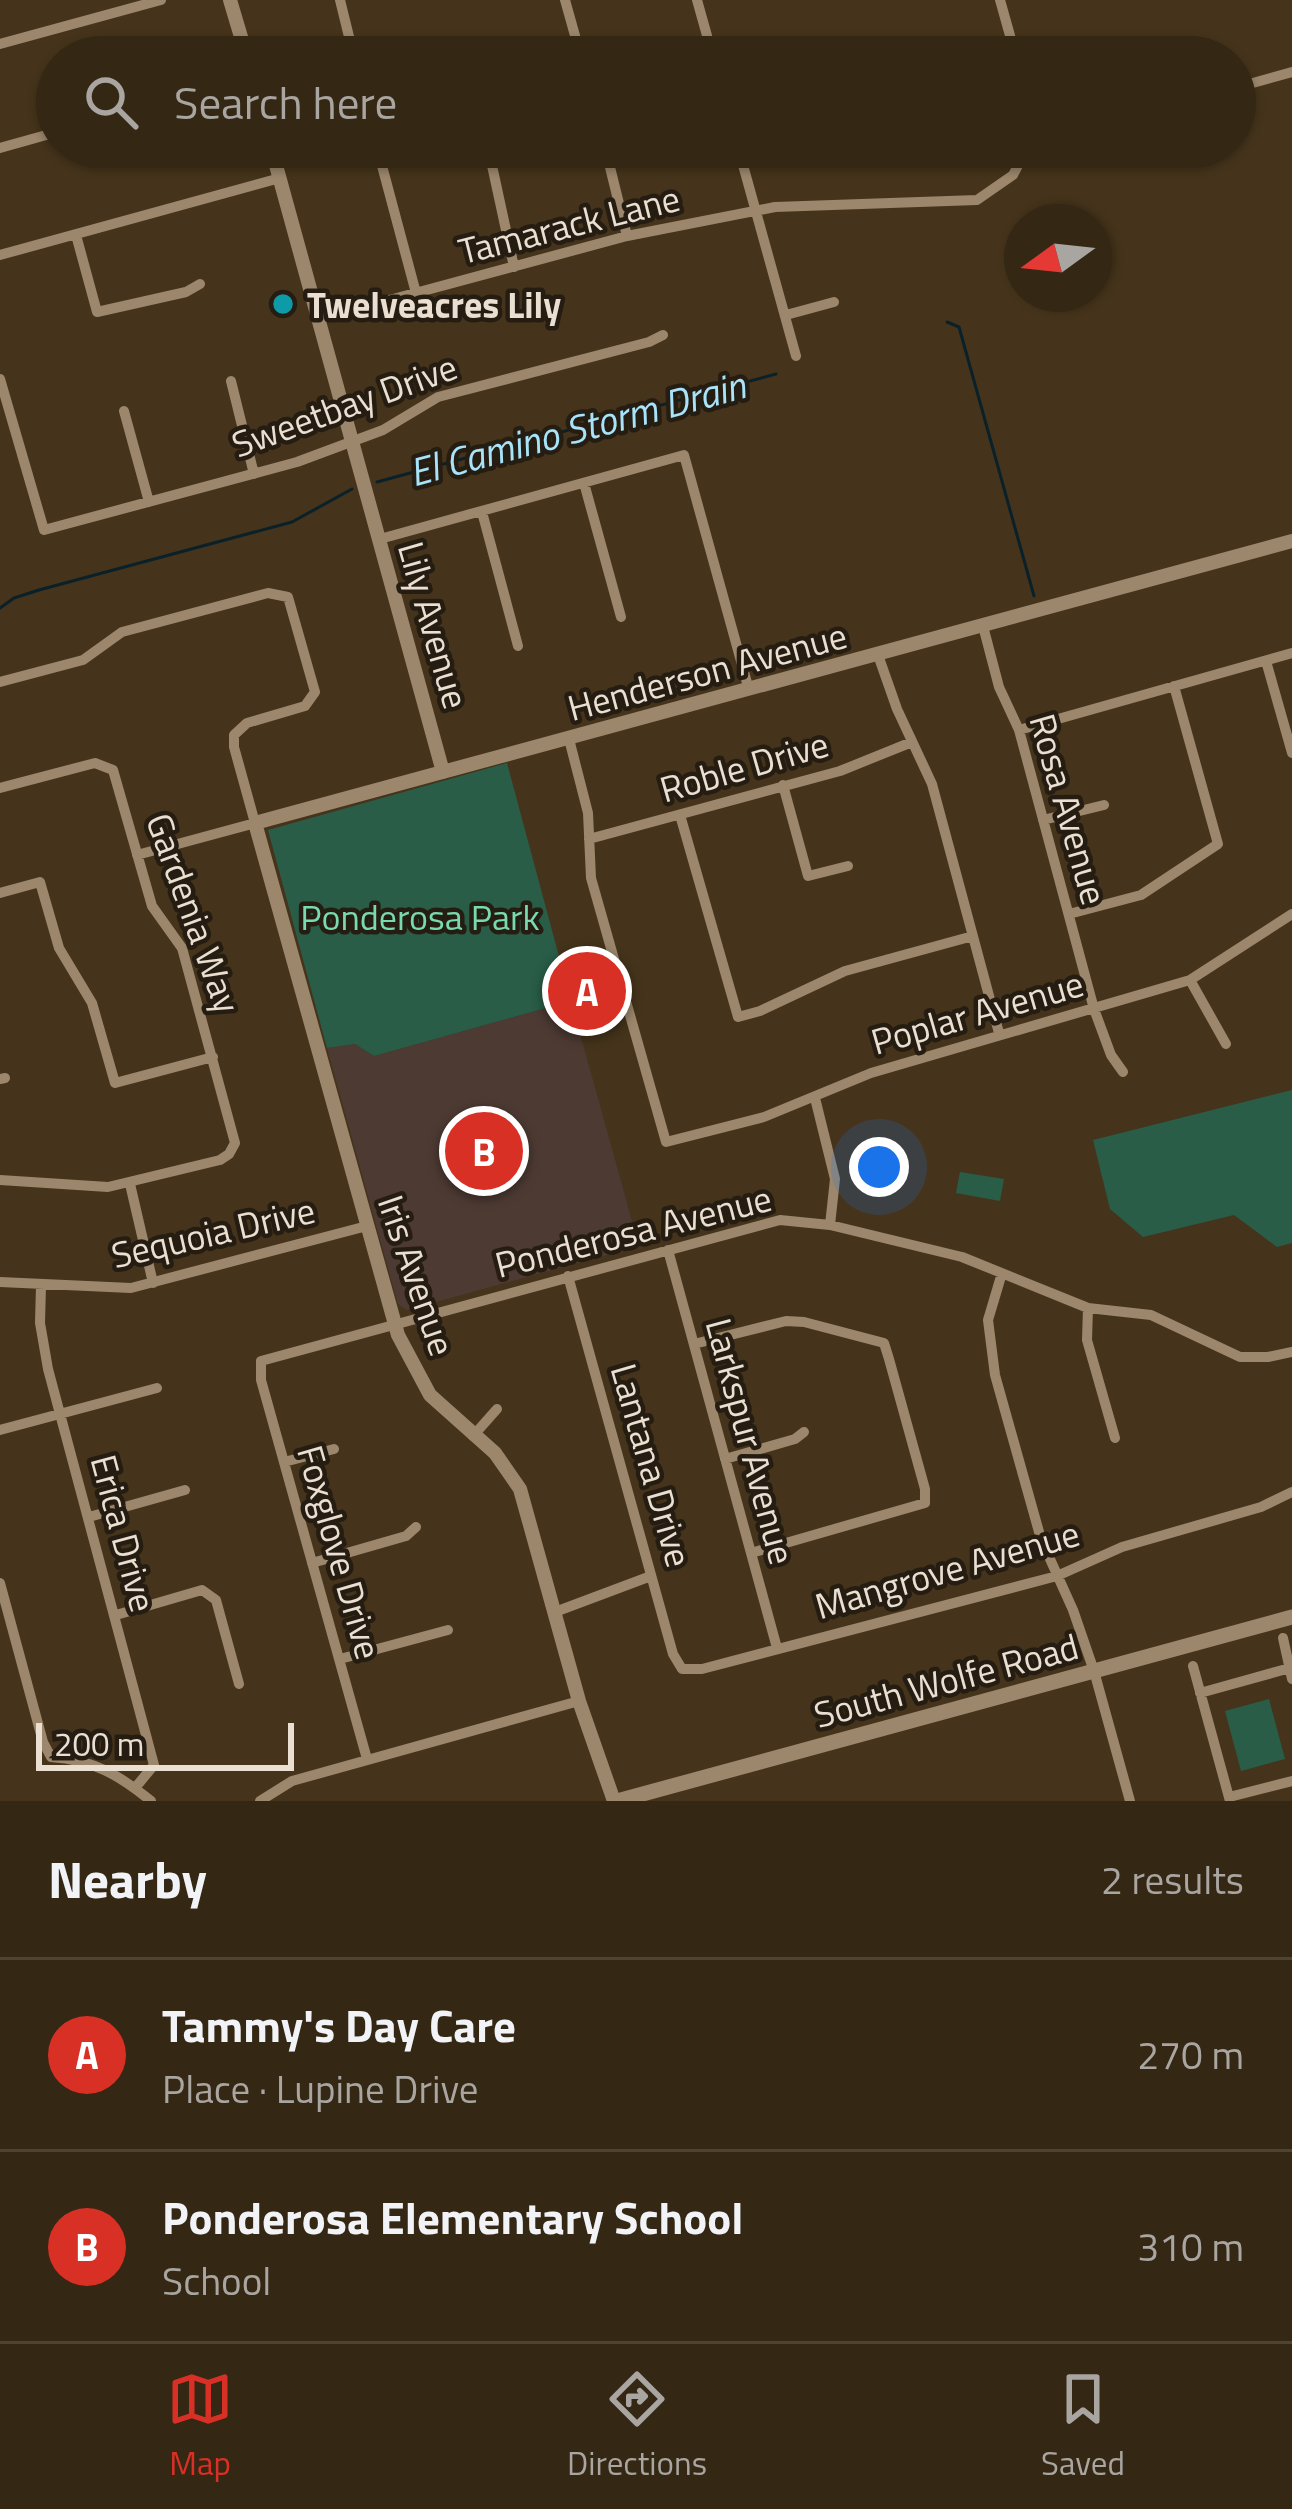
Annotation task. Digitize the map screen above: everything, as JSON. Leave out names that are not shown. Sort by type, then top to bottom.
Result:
[{"type":"main road","name":"South Wolfe Road","points":[[615,1801],[1292,1617]]},
{"type":"street","points":[[0,44],[161,0]]},
{"type":"street","points":[[230,0],[241,36]]},
{"type":"street","points":[[340,0],[349,36]]},
{"type":"street","points":[[565,0],[575,36]]},
{"type":"street","points":[[697,0],[707,36]]},
{"type":"street","points":[[1000,0],[1010,36]]},
{"type":"street","points":[[1256,82],[1292,72]]},
{"type":"street","points":[[0,148],[36,138]]},
{"type":"street","name":"Lily Avenue","points":[[277,168],[443,772]]},
{"type":"street","points":[[383,168],[416,293]]},
{"type":"street","points":[[493,168],[514,267]]},
{"type":"street","points":[[610,168],[627,236]]},
{"type":"street","points":[[744,168],[796,356]]},
{"type":"street","name":"Tamarack Lane","points":[[319,320],[627,236],[756,211],[879,201],[977,200],[1017,168]]},
{"type":"street","points":[[0,255],[280,178]]},
{"type":"street","points":[[76,235],[97,312],[186,292],[200,284]]},
{"type":"street","points":[[786,315],[834,302]]},
{"type":"street","name":"Sweetbay Drive","points":[[0,380],[44,530],[254,474],[383,430],[438,398],[663,335]]},
{"type":"street","points":[[230,380],[254,474]]},
{"type":"street","points":[[124,411],[149,502]]},
{"type":"street","points":[[380,539],[684,455],[749,691]]},
{"type":"street","points":[[584,483],[621,617]]},
{"type":"street","points":[[482,512],[518,646]]},
{"type":"street","name":"Henderson Avenue","points":[[137,855],[1292,541]]},
{"type":"street","name":"Iris Avenue","points":[[0,682],[83,660],[122,632],[268,592],[284,594],[292,605],[315,692],[305,706],[243,724],[236,731],[234,747],[395,1325],[430,1395],[495,1453],[520,1489],[579,1701],[615,1801]]},
{"type":"street","name":"Rosa Avenue","points":[[982,626],[999,687],[1019,730],[1094,1009],[1123,1072]]},
{"type":"street","points":[[1019,730],[1292,653]]},
{"type":"street","points":[[878,656],[932,784],[999,1034]]},
{"type":"street","points":[[1266,661],[1292,753]]},
{"type":"street","points":[[1070,914],[1141,895],[1218,844],[1174,686]]},
{"type":"street","points":[[568,739],[588,813],[589,839]]},
{"type":"street","name":"Roble Drive","points":[[589,839],[840,771],[912,742]]},
{"type":"street","name":"Gardenia Way","points":[[0,788],[94,763],[110,767],[152,906],[182,948],[235,1137],[233,1150],[220,1160],[130,1184]]},
{"type":"street","points":[[783,785],[808,876],[848,866]]},
{"type":"street","points":[[1043,820],[1104,805]]},
{"type":"street","points":[[680,815],[738,1017],[845,971],[973,936]]},
{"type":"street","name":"Poplar Avenue","points":[[589,839],[591,878],[666,1142],[764,1118],[871,1073],[1190,980],[1292,914]]},
{"type":"street","points":[[0,893],[40,882],[59,948],[92,1003],[115,1083],[213,1057]]},
{"type":"street","points":[[1190,980],[1226,1044]]},
{"type":"street","points":[[815,1098],[835,1179],[830,1225]]},
{"type":"street","points":[[0,1180],[99,1187],[130,1184],[153,1283]]},
{"type":"street","name":"Ponderosa Avenue","points":[[261,1361],[780,1220],[830,1225],[962,1256],[1088,1308],[1151,1315],[1240,1357],[1292,1352]]},
{"type":"street","name":"Sequoia Drive","points":[[0,1282],[109,1290],[153,1283],[367,1226]]},
{"type":"street","name":"Larkspur Avenue","points":[[668,1250],[777,1648]]},
{"type":"street","points":[[1002,1273],[988,1320],[992,1363],[1041,1539],[1094,1671],[1130,1801]]},
{"type":"street","name":"Lantana Drive","points":[[568,1276],[673,1654],[682,1669]]},
{"type":"street","name":"Erica Drive","points":[[41,1286],[40,1323],[60,1413],[154,1765],[135,1788]]},
{"type":"street","points":[[1088,1308],[1088,1340],[1115,1438]]},
{"type":"street","points":[[694,1344],[786,1321],[884,1343],[925,1489],[925,1503],[751,1553]]},
{"type":"street","name":"Foxglove Drive","points":[[261,1361],[261,1380],[367,1759]]},
{"type":"street","points":[[0,1430],[157,1388]]},
{"type":"street","points":[[473,1436],[497,1409]]},
{"type":"street","points":[[725,1459],[795,1439],[804,1432]]},
{"type":"street","points":[[284,1462],[334,1449]]},
{"type":"street","points":[[88,1517],[184,1490]]},
{"type":"street","name":"Mangrove Avenue","points":[[682,1669],[702,1669],[1057,1576],[1122,1547],[1262,1508],[1292,1492]]},
{"type":"street","points":[[312,1563],[406,1536],[416,1527]]},
{"type":"street","points":[[555,1612],[651,1576]]},
{"type":"street","points":[[0,1583],[43,1742],[51,1756],[81,1759],[110,1770],[151,1801]]},
{"type":"street","points":[[116,1616],[202,1590],[216,1600],[239,1684]]},
{"type":"street","points":[[340,1659],[448,1630]]},
{"type":"street","points":[[1200,1694],[1291,1674],[1283,1637]]},
{"type":"street","points":[[1192,1666],[1230,1799],[1292,1781]]},
{"type":"street","points":[[260,1801],[292,1780],[579,1701]]},
{"type":"shaded area","points":[[571,1001],[639,1246],[407,1310],[398,1304],[327,1048],[355,1044],[374,1056]]},
{"type":"green space","name":"Ponderosa Park","points":[[507,763],[571,1001],[374,1056],[355,1044],[327,1048],[268,830]]},
{"type":"green space","points":[[1292,1090],[1292,1243],[1277,1247],[1234,1215],[1143,1237],[1110,1209],[1093,1140]]},
{"type":"green space","points":[[960,1172],[1004,1179],[1000,1201],[956,1193]]},
{"type":"green space","points":[[1269,1699],[1285,1759],[1241,1771],[1225,1711]]},
{"type":"waterway","name":"El Camino Storm Drain","points":[[947,322],[959,327],[1034,596]]},
{"type":"waterway","name":"El Camino Storm Drain","points":[[377,482],[776,374]]},
{"type":"waterway","name":"El Camino Storm Drain","points":[[0,608],[39,590],[292,522],[352,489]]},
{"type":"place","name":"Twelveacres Lily","points":[[283,304]]},
{"type":"place","name":"Tammy's Day Care","points":[[587,991]]},
{"type":"place","name":"Ponderosa Elementary School","points":[[484,1151]]}]
